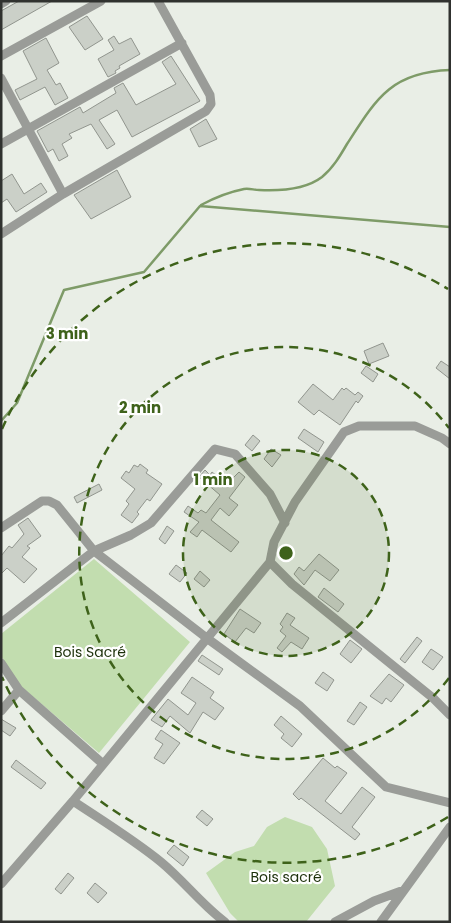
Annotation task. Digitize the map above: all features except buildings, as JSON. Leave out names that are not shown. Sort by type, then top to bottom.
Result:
[{"type":"street","points":[[1,4],[6,1]]},
{"type":"street","points":[[1,56],[101,1]]},
{"type":"street","points":[[1,234],[63,194],[206,111],[210,104],[210,95],[158,1]]},
{"type":"street","points":[[1,144],[182,44]]},
{"type":"street","points":[[1,78],[63,194]]},
{"type":"street","points":[[1,884],[73,801],[270,562],[274,542],[295,502],[344,432],[359,426],[415,426],[442,438],[450,444]]},
{"type":"street","points":[[1,622],[94,551],[131,535],[151,523],[215,449],[235,454],[270,494],[285,523]]},
{"type":"street","points":[[1,528],[42,501],[49,501],[57,505],[94,551],[208,639],[300,706],[386,787],[450,803]]},
{"type":"street","points":[[270,562],[292,584],[432,698],[450,715]]},
{"type":"street","points":[[1,662],[19,690],[103,764]]},
{"type":"street","points":[[1,711],[19,690]]},
{"type":"street","points":[[73,801],[160,861],[189,885],[210,911],[226,922]]},
{"type":"street","points":[[381,922],[448,833]]},
{"type":"street","points":[[336,922],[374,901],[404,890]]},
{"type":"green space","name":"Bois Sacré","points":[[94,559],[190,642],[99,753],[17,683],[1,656],[1,634]]},
{"type":"green space","name":"Bois sacré","points":[[285,817],[312,827],[327,849],[335,886],[306,922],[239,922],[230,913],[206,873],[235,852],[254,846],[267,827]]},
{"type":"waterway","points":[[201,205],[244,189],[283,190],[308,185],[322,177],[333,166],[367,114],[387,91],[399,82],[413,76],[450,70]]},
{"type":"waterway","points":[[1,421],[17,403],[64,290],[144,272],[200,206],[450,227]]}]
